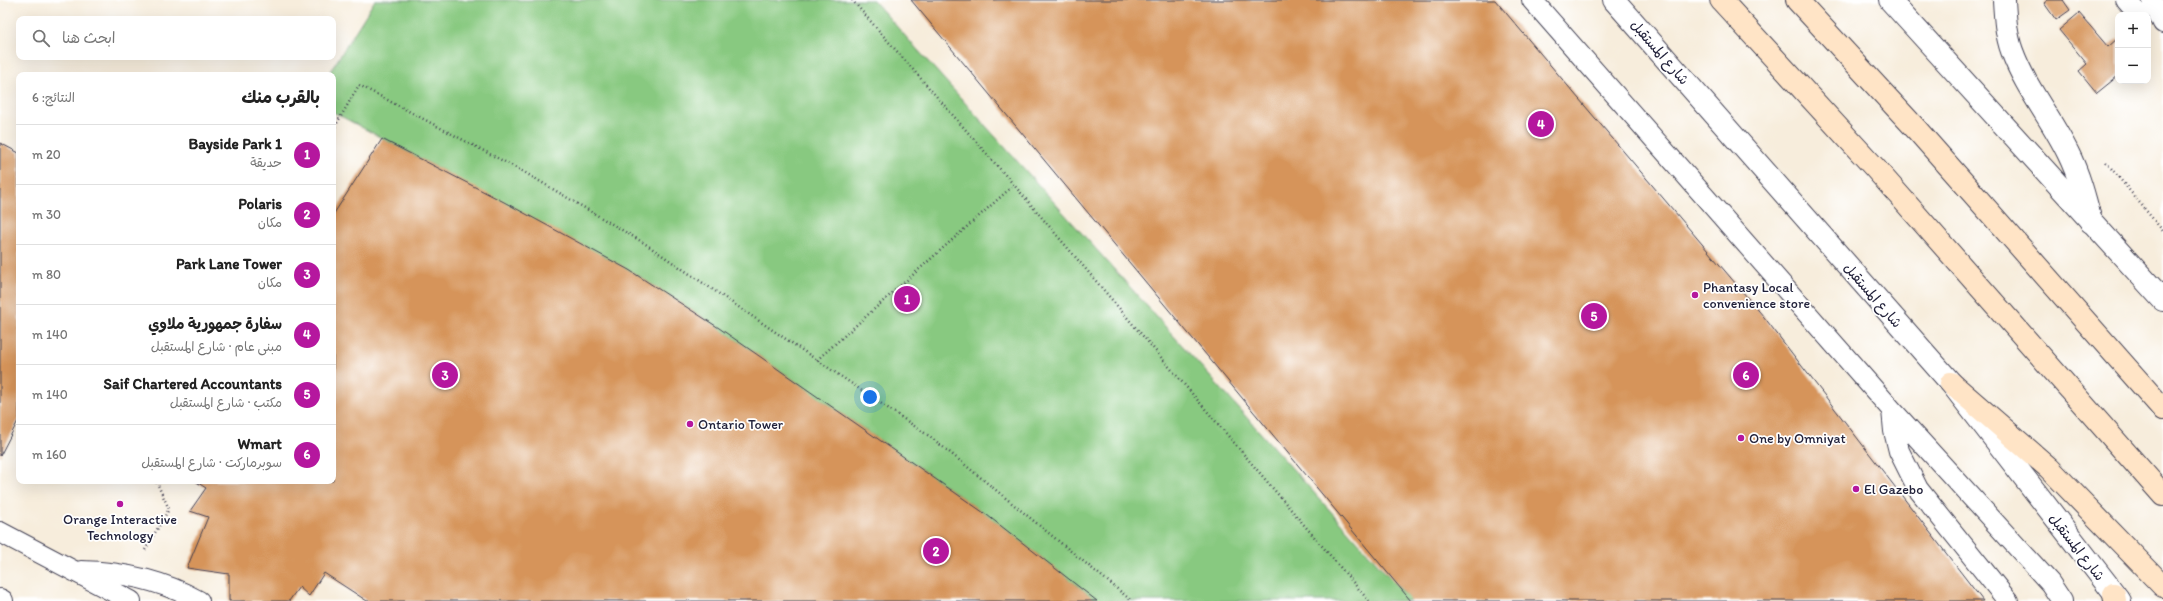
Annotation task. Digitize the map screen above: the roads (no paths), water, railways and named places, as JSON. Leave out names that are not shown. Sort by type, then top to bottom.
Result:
[{"type":"main road","points":[[1721,0],[1875,168],[2163,495]]},
{"type":"main road","points":[[1797,0],[1917,130],[2163,409]]},
{"type":"main road","points":[[1951,384],[2049,468],[2163,586]]},
{"type":"street","name":"شارع المستقبل","points":[[1614,0],[1951,384],[2116,599]]},
{"type":"street","points":[[1890,0],[2163,300]]},
{"type":"street","points":[[2004,0],[2006,28],[2012,51],[2022,74],[2068,153],[2078,176],[2091,222]]},
{"type":"lane","points":[[1532,0],[1892,410],[2050,583],[2062,601]]},
{"type":"lane","points":[[2126,0],[2136,12]]},
{"type":"lane","points":[[2152,0],[2163,22]]},
{"type":"lane","points":[[2151,23],[2163,29]]},
{"type":"lane","points":[[1892,410],[1894,431],[1899,451],[1918,489],[2008,601]]},
{"type":"lane","points":[[0,532],[131,601]]},
{"type":"lane","points":[[76,571],[130,575],[157,582],[199,601]]},
{"type":"place","name":"سفارة جمهورية ملاوي","points":[[1541,124]]},
{"type":"place","name":"Phantasy Local convenience store","points":[[1695,295]]},
{"type":"place","name":"Bayside Park 1","points":[[907,299]]},
{"type":"place","name":"Saif Chartered Accountants","points":[[1594,316]]},
{"type":"place","name":"Park Lane Tower","points":[[445,375]]},
{"type":"place","name":"Wmart","points":[[1746,375]]},
{"type":"place","name":"Ontario Tower","points":[[690,424]]},
{"type":"place","name":"One by Omniyat","points":[[1741,438]]},
{"type":"place","name":"El Gazebo","points":[[1856,489]]},
{"type":"place","name":"Orange Interactive Technology","points":[[120,504]]},
{"type":"place","name":"Polaris","points":[[936,551]]}]
